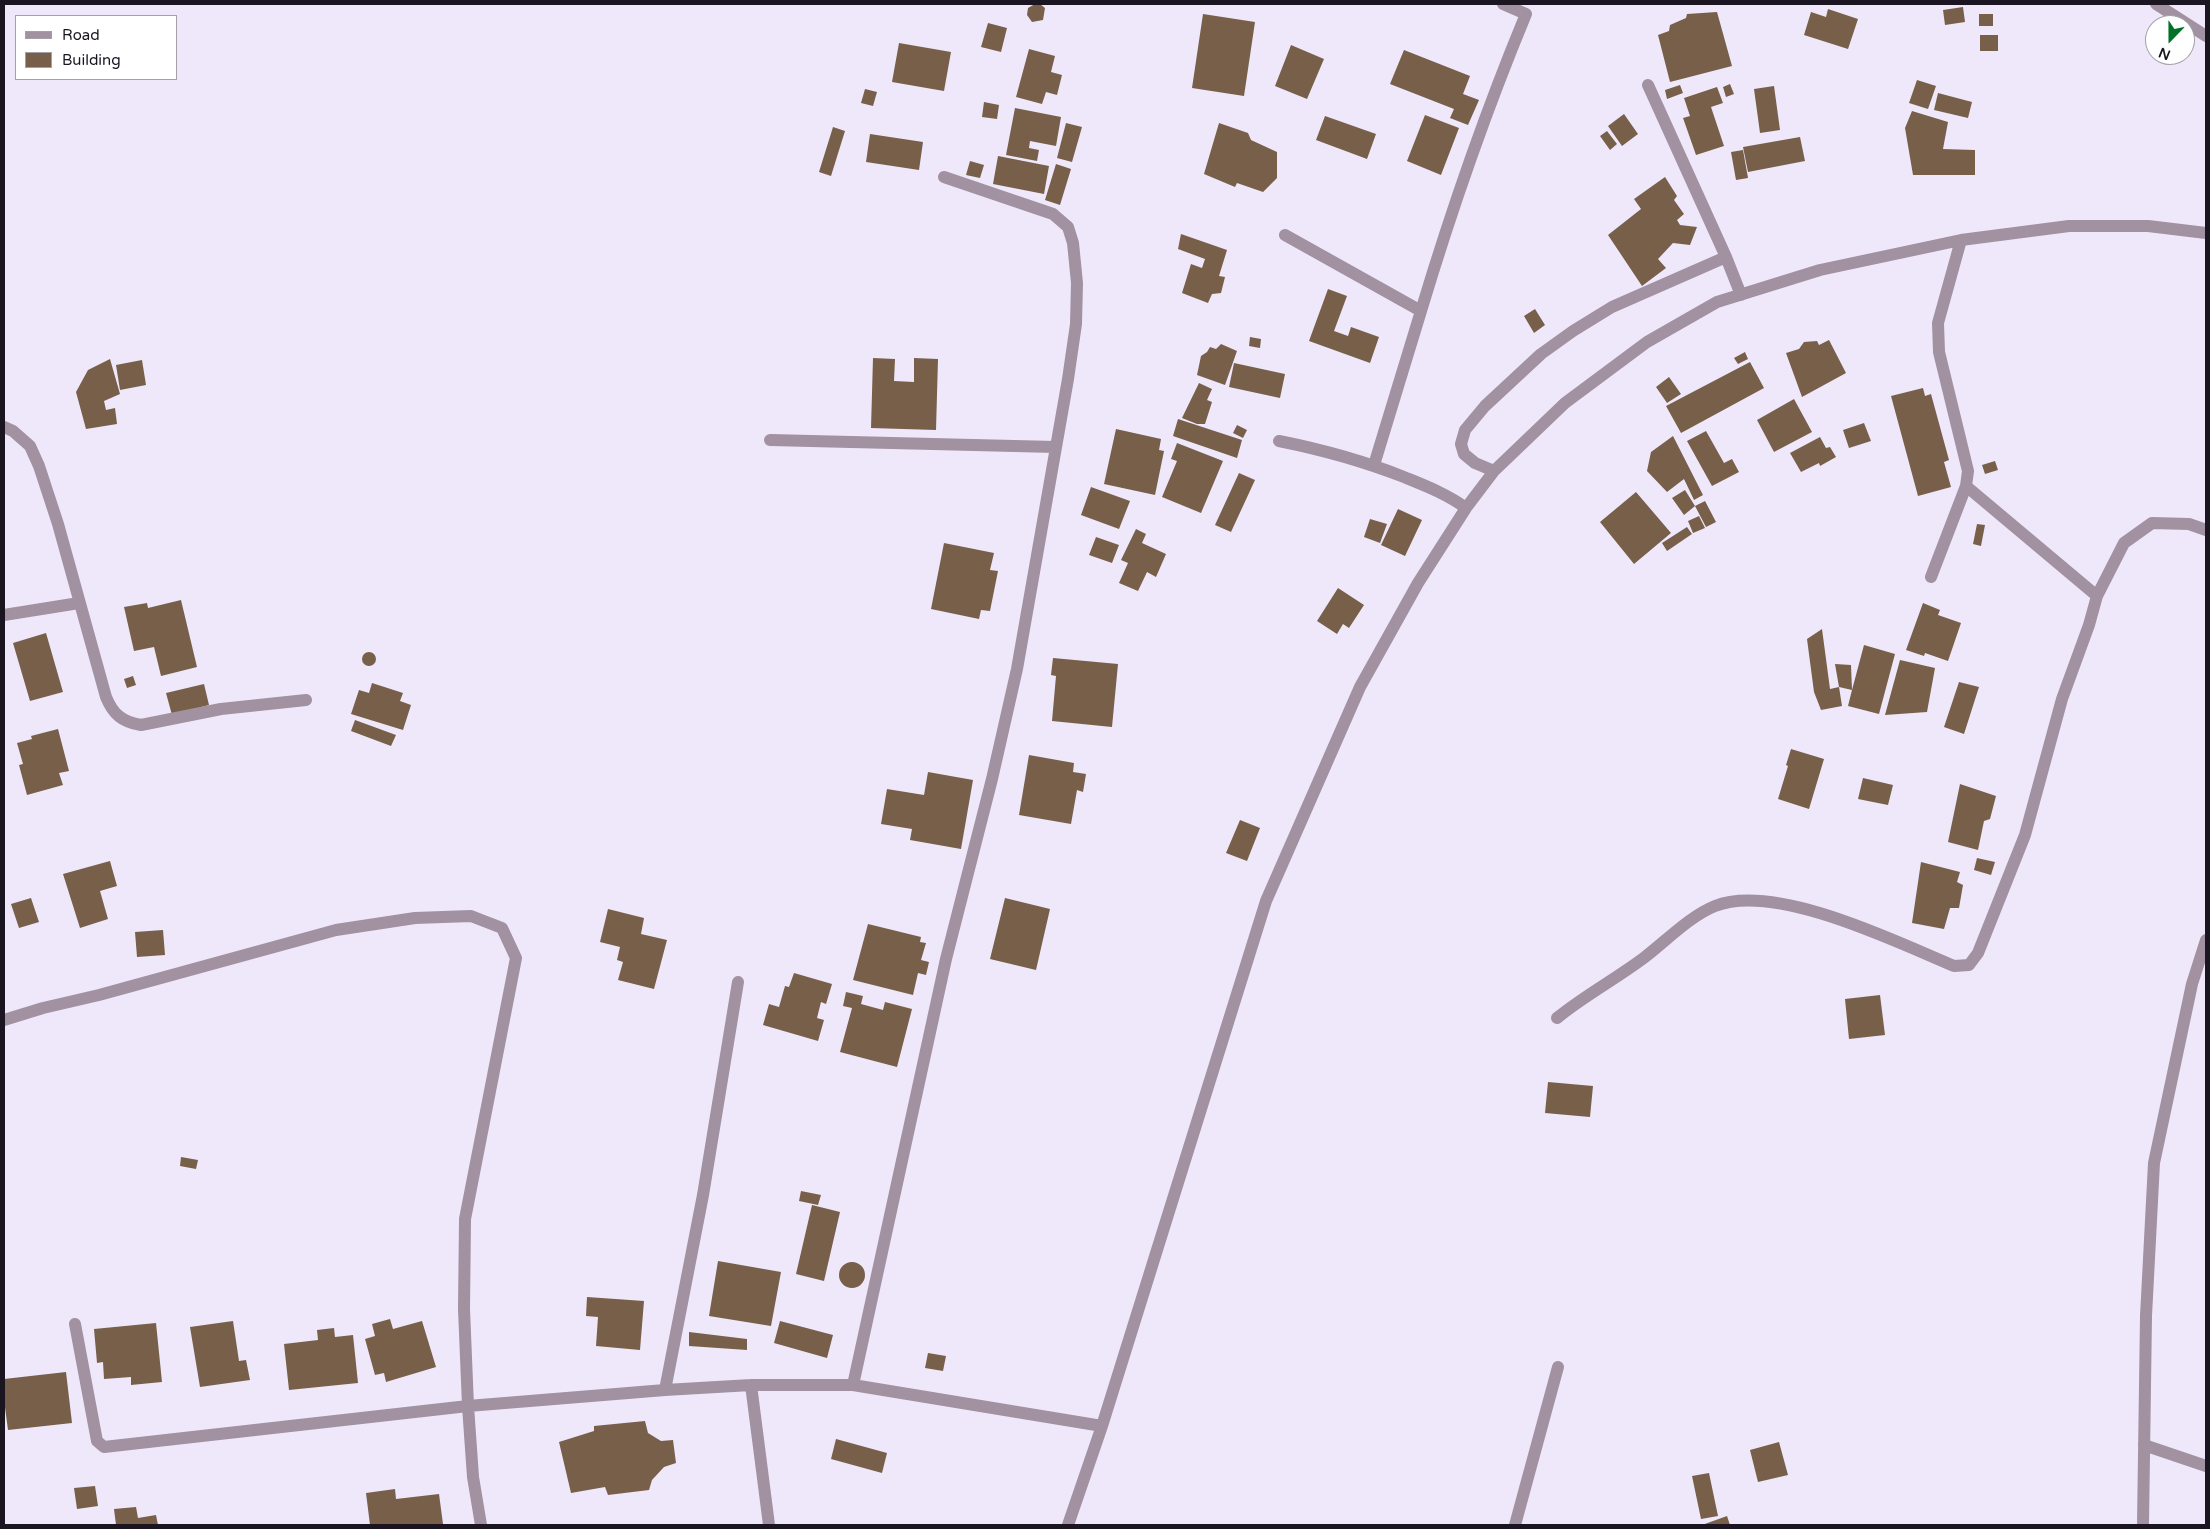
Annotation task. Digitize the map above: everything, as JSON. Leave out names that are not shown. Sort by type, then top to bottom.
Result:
[{"type":"street","points":[[1504,4],[1526,14]]},
{"type":"street","points":[[1374,465],[1454,203],[1478,133],[1526,14],[1534,4]]},
{"type":"street","points":[[2156,4],[2206,36]]},
{"type":"street","points":[[1648,85],[1741,294]]},
{"type":"street","points":[[853,1385],[946,960],[992,779],[1017,669],[1076,324],[1074,244],[1068,227],[1053,214],[944,177]]},
{"type":"street","points":[[1068,1525],[1102,1426],[1266,901],[1360,687],[1418,583],[1466,508],[1494,471],[1565,403],[1647,342],[1717,302],[1820,270],[1961,240],[2069,226],[2148,226],[2206,233]]},
{"type":"street","points":[[1285,234],[1421,311]]},
{"type":"street","points":[[1931,577],[1966,486],[1968,471],[1966,455],[1939,352],[1938,324],[1961,240]]},
{"type":"street","points":[[1494,471],[1476,463],[1464,454],[1461,444],[1465,430],[1485,406],[1541,354],[1573,331],[1612,307],[1726,257]]},
{"type":"street","points":[[4,427],[13,431],[30,446],[39,466],[58,524],[111,710],[124,721],[141,725],[221,709],[306,700]]},
{"type":"street","points":[[770,440],[1055,447]]},
{"type":"street","points":[[1279,441],[1324,450],[1374,465],[1450,496],[1466,508]]},
{"type":"street","points":[[1966,486],[2097,596]]},
{"type":"street","points":[[1558,1018],[1578,1001],[1644,958],[1689,922],[1715,906],[1743,900],[1828,914],[1954,966],[1969,965],[1978,953],[2025,835],[2062,699],[2089,625],[2097,596],[2124,543],[2152,523],[2189,524],[2206,530]]},
{"type":"street","points":[[4,615],[79,603]]},
{"type":"street","points":[[4,1020],[336,930],[414,918],[471,916],[502,928],[516,958],[465,1219],[464,1309],[468,1406],[473,1477],[481,1525]]},
{"type":"street","points":[[2143,1525],[2146,1316],[2154,1163],[2192,984],[2206,940]]},
{"type":"street","points":[[665,1390],[703,1195],[738,982]]},
{"type":"street","points":[[75,1324],[97,1441],[104,1447],[468,1406],[751,1385],[853,1385],[1102,1426]]},
{"type":"street","points":[[1515,1525],[1558,1367]]},
{"type":"street","points":[[751,1385],[769,1525]]},
{"type":"street","points":[[2144,1445],[2206,1466]]},
{"type":"building","points":[[1035,4],[1040,4],[1045,8],[1043,20],[1032,22],[1027,15],[1028,8]]},
{"type":"building","points":[[1963,7],[1965,22],[1945,25],[1943,10]]},
{"type":"building","points":[[1828,9],[1858,19],[1848,49],[1804,35],[1811,12],[1826,17]]},
{"type":"building","points":[[1717,12],[1732,66],[1670,82],[1658,35],[1669,31],[1670,25],[1686,18],[1687,14]]},
{"type":"building","points":[[1203,14],[1255,22],[1244,96],[1192,88]]},
{"type":"building","points":[[1979,14],[1993,14],[1993,26],[1979,26]]},
{"type":"building","points":[[988,23],[1007,28],[1001,52],[981,47]]},
{"type":"building","points":[[1980,35],[1998,35],[1998,51],[1980,51]]},
{"type":"building","points":[[899,43],[951,52],[944,91],[892,82]]},
{"type":"building","points":[[1291,45],[1324,59],[1307,99],[1275,86]]},
{"type":"building","points":[[1029,49],[1055,56],[1051,72],[1062,75],[1057,95],[1046,92],[1042,104],[1016,97]]},
{"type":"building","points":[[1404,50],[1470,76],[1463,94],[1479,100],[1468,125],[1450,118],[1454,109],[1390,84]]},
{"type":"building","points":[[1917,80],[1936,86],[1928,109],[1909,103]]},
{"type":"building","points":[[1730,84],[1734,94],[1726,97],[1723,87]]},
{"type":"building","points":[[1680,85],[1683,93],[1667,99],[1665,90]]},
{"type":"building","points":[[1774,86],[1780,130],[1760,133],[1754,89]]},
{"type":"building","points":[[1717,87],[1723,103],[1711,107],[1724,146],[1696,155],[1683,118],[1690,116],[1684,98]]},
{"type":"building","points":[[865,89],[877,92],[873,106],[861,103]]},
{"type":"building","points":[[1938,93],[1972,102],[1968,118],[1934,110]]},
{"type":"building","points":[[984,102],[999,105],[997,119],[982,117]]},
{"type":"building","points":[[1015,108],[1061,117],[1056,146],[1030,141],[1029,148],[1039,150],[1037,161],[1006,155]]},
{"type":"building","points":[[1912,111],[1948,122],[1943,149],[1975,150],[1975,175],[1913,175],[1905,128]]},
{"type":"building","points":[[1624,114],[1638,134],[1622,146],[1608,126]]},
{"type":"building","points":[[1425,115],[1459,128],[1441,175],[1407,161]]},
{"type":"building","points":[[1325,116],[1376,134],[1367,159],[1316,140]]},
{"type":"building","points":[[1066,123],[1082,127],[1072,162],[1057,158]]},
{"type":"building","points":[[1219,123],[1248,133],[1251,140],[1277,152],[1277,178],[1263,192],[1237,183],[1235,187],[1204,174]]},
{"type":"building","points":[[833,127],[845,131],[831,176],[819,172]]},
{"type":"building","points":[[1607,131],[1617,144],[1610,150],[1600,136]]},
{"type":"building","points":[[870,134],[923,142],[919,170],[866,162]]},
{"type":"building","points":[[1800,137],[1805,161],[1748,172],[1743,147]]},
{"type":"building","points":[[1743,150],[1748,178],[1736,180],[1731,152]]},
{"type":"building","points":[[998,156],[1049,166],[1044,194],[993,184]]},
{"type":"building","points":[[970,161],[984,165],[980,178],[966,175]]},
{"type":"building","points":[[1056,164],[1071,169],[1060,205],[1045,200]]},
{"type":"building","points":[[1665,177],[1677,196],[1674,200],[1684,214],[1677,220],[1680,225],[1697,227],[1690,245],[1673,243],[1658,259],[1666,268],[1642,286],[1608,235],[1641,209],[1634,199]]},
{"type":"building","points":[[1181,234],[1227,250],[1219,276],[1225,277],[1221,293],[1212,294],[1208,303],[1182,293],[1191,264],[1202,268],[1205,259],[1178,249]]},
{"type":"building","points":[[1328,289],[1347,296],[1334,331],[1348,336],[1351,327],[1379,337],[1370,363],[1309,341]]},
{"type":"building","points":[[1535,309],[1545,325],[1534,333],[1524,316]]},
{"type":"building","points":[[1250,337],[1261,339],[1260,348],[1249,346]]},
{"type":"building","points":[[1829,340],[1846,373],[1802,397],[1786,353],[1799,349],[1804,342],[1817,341],[1819,345]]},
{"type":"building","points":[[1221,344],[1237,351],[1225,385],[1197,375],[1201,356],[1210,347],[1216,349]]},
{"type":"building","points":[[1745,352],[1748,359],[1738,364],[1734,358]]},
{"type":"building","points":[[873,358],[895,359],[894,381],[914,382],[914,358],[938,359],[936,430],[871,428]]},
{"type":"building","points":[[110,359],[120,394],[104,401],[106,410],[115,408],[117,424],[86,429],[76,392],[88,370]]},
{"type":"building","points":[[142,360],[146,385],[120,390],[116,365]]},
{"type":"building","points":[[1750,362],[1764,388],[1681,433],[1666,406]]},
{"type":"building","points":[[1234,363],[1285,374],[1280,398],[1229,387]]},
{"type":"building","points":[[1669,377],[1681,394],[1667,403],[1656,387]]},
{"type":"building","points":[[1199,383],[1212,389],[1207,400],[1212,402],[1205,424],[1197,424],[1182,418]]},
{"type":"building","points":[[1923,388],[1925,396],[1931,394],[1949,460],[1944,462],[1951,487],[1918,496],[1891,396]]},
{"type":"building","points":[[1794,399],[1812,432],[1774,452],[1757,420]]},
{"type":"building","points":[[1178,419],[1242,440],[1237,458],[1173,436]]},
{"type":"building","points":[[1864,423],[1871,441],[1849,448],[1843,430]]},
{"type":"building","points":[[1237,425],[1247,430],[1243,438],[1233,433]]},
{"type":"building","points":[[1116,429],[1161,439],[1159,450],[1164,451],[1155,495],[1104,484]]},
{"type":"building","points":[[1706,431],[1724,463],[1732,459],[1739,472],[1712,486],[1687,441]]},
{"type":"building","points":[[1673,436],[1703,495],[1694,500],[1684,479],[1667,492],[1647,471],[1651,452]]},
{"type":"building","points":[[1820,437],[1826,448],[1830,447],[1836,457],[1820,466],[1819,463],[1801,472],[1790,453]]},
{"type":"building","points":[[1177,443],[1223,461],[1201,513],[1162,497],[1177,461],[1171,459]]},
{"type":"building","points":[[1995,461],[1998,470],[1985,474],[1982,465]]},
{"type":"building","points":[[1239,473],[1255,480],[1231,532],[1215,525]]},
{"type":"building","points":[[1091,487],[1130,501],[1119,529],[1081,515]]},
{"type":"building","points":[[1685,490],[1695,506],[1684,515],[1672,498]]},
{"type":"building","points":[[1636,492],[1671,533],[1634,564],[1600,522]]},
{"type":"building","points":[[1705,501],[1716,522],[1706,527],[1695,506]]},
{"type":"building","points":[[1398,509],[1422,520],[1405,556],[1381,545]]},
{"type":"building","points":[[1699,516],[1705,528],[1693,533],[1688,521]]},
{"type":"building","points":[[1370,519],[1387,524],[1380,543],[1364,537]]},
{"type":"building","points":[[1977,524],[1985,525],[1981,546],[1973,544]]},
{"type":"building","points":[[1687,527],[1692,534],[1667,551],[1662,543]]},
{"type":"building","points":[[1136,529],[1146,534],[1142,543],[1166,554],[1156,577],[1147,572],[1138,591],[1119,583],[1128,563],[1121,560]]},
{"type":"building","points":[[1096,537],[1119,545],[1112,563],[1089,555]]},
{"type":"building","points":[[944,543],[994,553],[990,570],[998,571],[990,611],[981,610],[979,619],[931,609]]},
{"type":"building","points":[[1338,588],[1364,605],[1349,628],[1343,624],[1337,634],[1317,621]]},
{"type":"building","points":[[181,600],[197,667],[161,676],[154,647],[134,651],[124,607],[147,603],[148,608]]},
{"type":"building","points":[[1923,603],[1940,610],[1938,615],[1961,623],[1948,661],[1925,653],[1924,656],[1906,650]]},
{"type":"building","points":[[1822,629],[1830,689],[1839,687],[1842,706],[1821,710],[1814,692],[1807,639]]},
{"type":"building","points":[[46,633],[63,692],[30,701],[13,643]]},
{"type":"building","points":[[1864,645],[1895,654],[1879,714],[1848,706]]},
{"type":"building","points":[[366,652],[372,652],[376,659],[372,666],[366,666],[362,662],[362,656]]},
{"type":"building","points":[[1053,658],[1118,664],[1112,727],[1052,721],[1056,676],[1051,675]]},
{"type":"building","points":[[1900,660],[1935,668],[1927,712],[1885,715]]},
{"type":"building","points":[[1835,664],[1851,665],[1852,690],[1839,687]]},
{"type":"building","points":[[133,676],[136,685],[127,688],[124,679]]},
{"type":"building","points":[[1959,682],[1979,687],[1964,734],[1944,727]]},
{"type":"building","points":[[372,683],[403,693],[400,701],[411,705],[403,730],[351,714],[359,690],[369,693]]},
{"type":"building","points":[[204,684],[209,705],[172,715],[166,693]]},
{"type":"building","points":[[355,720],[396,735],[391,746],[351,731]]},
{"type":"building","points":[[58,729],[69,771],[59,773],[63,785],[27,795],[19,765],[23,764],[17,743],[32,739],[31,736]]},
{"type":"building","points":[[1791,749],[1824,759],[1809,809],[1778,799]]},
{"type":"building","points":[[1029,755],[1074,763],[1073,772],[1086,774],[1083,792],[1077,790],[1071,824],[1019,815]]},
{"type":"building","points":[[928,772],[973,780],[961,849],[910,840],[912,829],[881,824],[887,789],[924,795]]},
{"type":"building","points":[[1863,778],[1893,785],[1888,805],[1858,799]]},
{"type":"building","points":[[1960,784],[1996,796],[1990,819],[1984,821],[1978,850],[1948,842]]},
{"type":"building","points":[[1240,820],[1260,828],[1247,861],[1226,853]]},
{"type":"building","points":[[1977,858],[1995,862],[1991,875],[1974,870]]},
{"type":"building","points":[[110,861],[117,886],[100,891],[108,919],[80,928],[63,874]]},
{"type":"building","points":[[1921,862],[1960,872],[1957,882],[1963,885],[1959,908],[1950,908],[1944,929],[1912,923]]},
{"type":"building","points":[[31,898],[39,922],[19,928],[11,904]]},
{"type":"building","points":[[1005,898],[1050,909],[1036,970],[990,959]]},
{"type":"building","points":[[608,909],[644,918],[641,934],[667,940],[654,989],[618,980],[623,962],[617,960],[620,947],[600,942]]},
{"type":"building","points":[[868,924],[921,937],[920,942],[926,943],[921,960],[929,962],[926,975],[918,973],[913,995],[853,980]]},
{"type":"building","points":[[163,930],[165,955],[137,957],[135,932]]},
{"type":"building","points":[[794,973],[832,984],[826,1004],[821,1002],[817,1018],[824,1020],[818,1041],[763,1025],[769,1004],[779,1007],[785,986],[789,987]]},
{"type":"building","points":[[846,992],[863,996],[861,1004],[883,1010],[885,1002],[912,1009],[897,1067],[840,1052],[852,1008],[843,1006]]},
{"type":"building","points":[[1880,995],[1885,1035],[1849,1039],[1845,999]]},
{"type":"building","points":[[1548,1082],[1593,1086],[1590,1117],[1545,1113]]},
{"type":"building","points":[[181,1157],[198,1160],[196,1169],[180,1166]]},
{"type":"building","points":[[801,1191],[821,1195],[818,1205],[799,1201]]},
{"type":"building","points":[[812,1205],[840,1212],[824,1281],[796,1274]]},
{"type":"building","points":[[718,1261],[781,1272],[771,1326],[709,1316]]},
{"type":"building","points":[[852,1262],[861,1266],[865,1275],[861,1284],[852,1288],[843,1284],[839,1275],[843,1266]]},
{"type":"building","points":[[587,1297],[644,1301],[640,1350],[596,1346],[598,1317],[586,1316]]},
{"type":"building","points":[[390,1319],[393,1329],[422,1321],[436,1367],[386,1382],[384,1373],[375,1375],[365,1339],[375,1336],[372,1324]]},
{"type":"building","points":[[233,1321],[239,1361],[246,1360],[250,1380],[200,1387],[190,1327]]},
{"type":"building","points":[[780,1321],[833,1335],[827,1358],[774,1343]]},
{"type":"building","points":[[156,1323],[162,1382],[131,1385],[131,1377],[104,1379],[103,1362],[97,1363],[94,1329]]},
{"type":"building","points":[[334,1328],[335,1337],[353,1335],[358,1383],[289,1390],[284,1344],[318,1340],[317,1330]]},
{"type":"building","points":[[689,1332],[747,1339],[747,1350],[689,1346]]},
{"type":"building","points":[[928,1353],[946,1356],[943,1371],[925,1368]]},
{"type":"building","points":[[66,1372],[72,1423],[8,1430],[4,1400],[4,1379]]},
{"type":"building","points":[[645,1421],[648,1433],[661,1441],[673,1440],[676,1463],[664,1467],[652,1480],[649,1490],[608,1495],[605,1487],[571,1493],[559,1442],[594,1431],[594,1426]]},
{"type":"building","points":[[836,1439],[887,1453],[882,1473],[831,1459]]},
{"type":"building","points":[[1779,1442],[1788,1475],[1758,1482],[1750,1450]]},
{"type":"building","points":[[1709,1473],[1718,1516],[1701,1519],[1692,1476]]},
{"type":"building","points":[[95,1486],[98,1506],[77,1509],[74,1488]]},
{"type":"building","points":[[395,1489],[396,1499],[439,1494],[443,1524],[370,1525],[366,1493]]},
{"type":"building","points":[[136,1507],[138,1518],[156,1515],[158,1525],[116,1525],[114,1509]]},
{"type":"building","points":[[1727,1516],[1730,1525],[1702,1525]]}]
